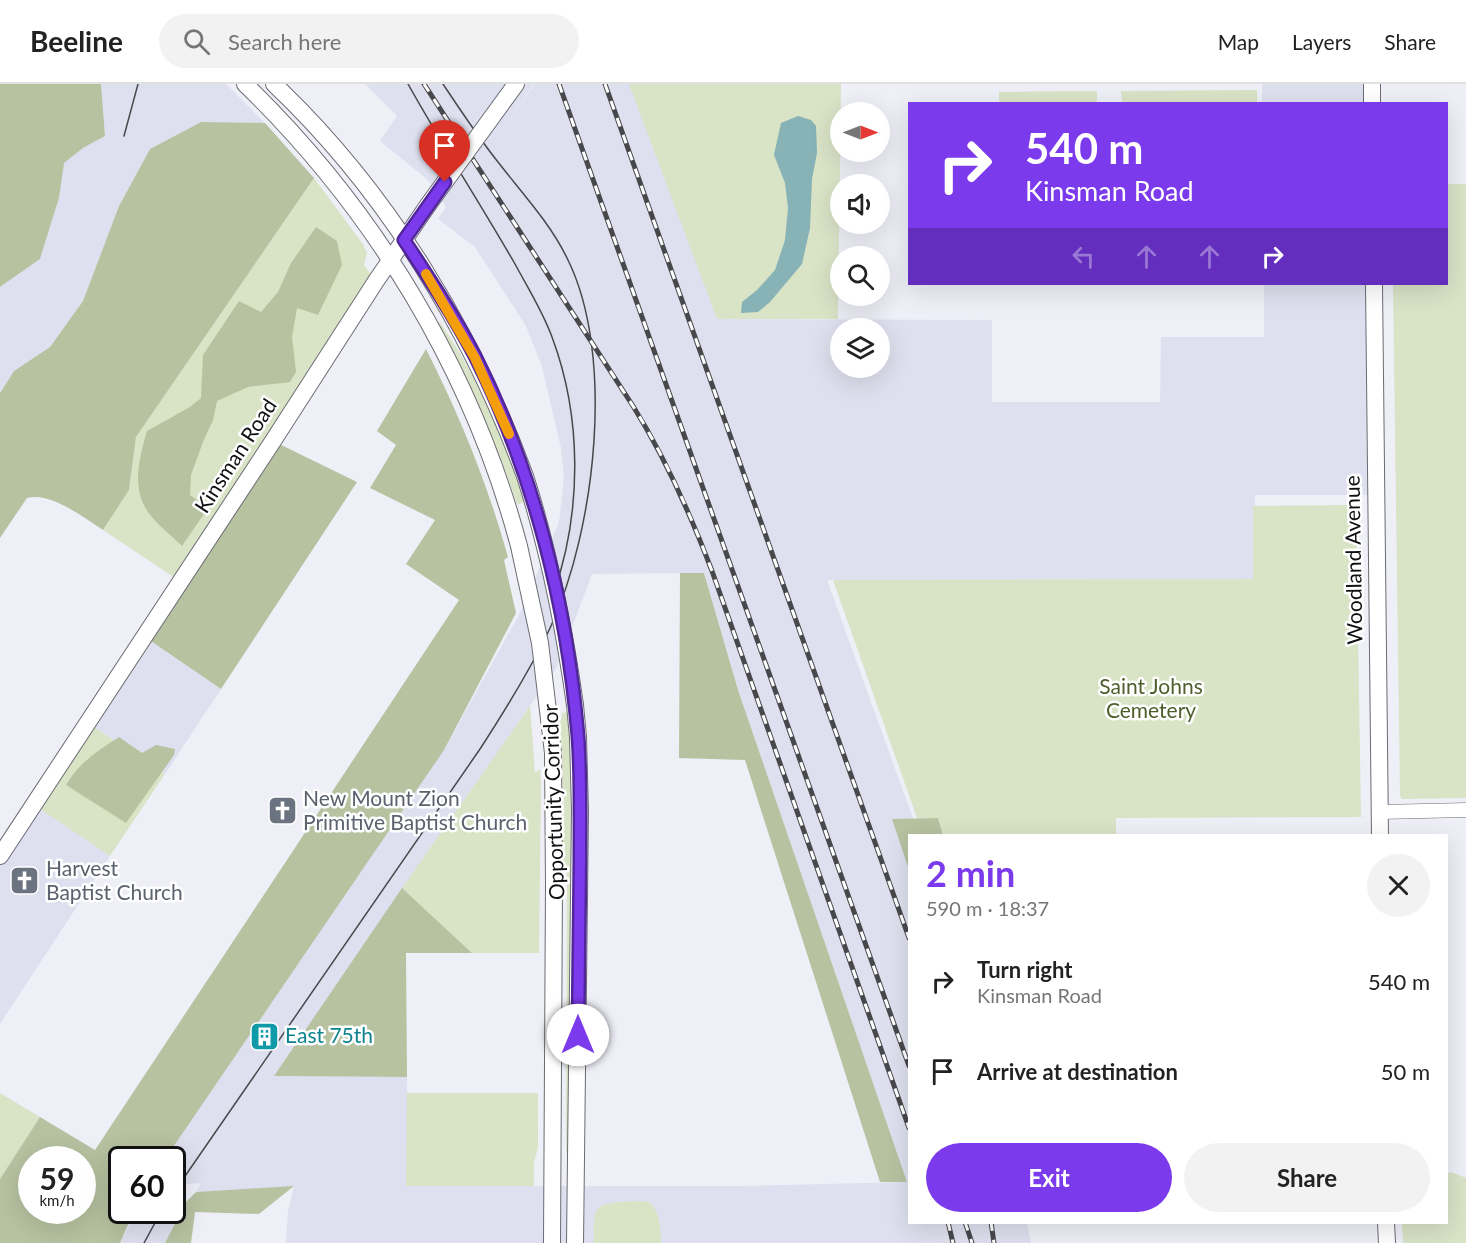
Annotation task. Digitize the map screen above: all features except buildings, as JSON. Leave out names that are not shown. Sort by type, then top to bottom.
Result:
[{"type":"main road","name":"Opportunity Corridor","points":[[245,84],[284,122],[334,180],[390,260],[423,314],[463,391],[495,469],[519,546],[540,643],[553,753],[552,1243]]},
{"type":"main road","name":"Opportunity Corridor","points":[[274,84],[340,151],[375,196],[439,294],[475,358],[501,413],[525,476],[540,526],[556,592],[575,705],[579,757],[575,1243]]},
{"type":"main road","name":"Kinsman Road","points":[[0,856],[390,260],[516,84]]},
{"type":"main road","points":[[1372,84],[1372,102]]},
{"type":"main road","name":"Woodland Avenue","points":[[1374,285],[1380,834]]},
{"type":"main road","points":[[1386,1224],[1387,1243]]},
{"type":"street","points":[[1380,812],[1466,810]]},
{"type":"shaded area","points":[[101,84],[226,84],[265,123],[201,122],[150,149],[119,206],[83,301],[50,347],[14,371],[0,393],[0,287],[40,259],[59,198],[63,163],[83,148],[105,136]]},
{"type":"shaded area","points":[[365,84],[534,84],[496,139],[535,84],[633,84],[717,319],[830,319],[830,378],[890,378],[890,320],[992,320],[992,402],[1160,402],[1161,337],[1264,337],[1264,285],[1374,285],[1376,495],[1255,495],[1254,579],[827,580],[919,834],[908,834],[908,1224],[1027,1224],[1031,1243],[286,1243],[288,1211],[294,1187],[196,1192],[201,1183],[186,1184],[186,1146],[133,1146],[444,750],[521,611],[559,522],[564,478],[561,448],[542,367],[526,326],[475,247],[438,219],[446,207],[428,180],[380,141],[397,116]],"holes":[[[704,573],[738,690],[907,1182],[745,1186],[407,1186],[407,1077],[274,1076],[557,667],[592,574]]]},
{"type":"shaded area","points":[[1262,84],[1372,84],[1372,102],[1262,102]]},
{"type":"shaded area","points":[[145,637],[221,689],[165,774],[88,723]]},
{"type":"shaded area","points":[[34,805],[110,856],[0,1024],[0,856]]},
{"type":"shaded area","points":[[130,1224],[175,1224],[165,1243],[120,1243]]},
{"type":"green space","points":[[0,84],[101,84],[105,136],[83,148],[64,163],[59,198],[40,259],[0,287]]},
{"type":"green space","points":[[629,84],[841,84],[841,102],[830,102],[830,162],[840,162],[840,174],[830,174],[830,234],[839,234],[839,246],[830,246],[830,306],[838,306],[838,318],[717,319]]},
{"type":"green space","points":[[1257,90],[1257,102],[1122,102],[1121,91]]},
{"type":"green space","points":[[1097,91],[1097,102],[999,102],[999,92]]},
{"type":"green space","points":[[201,122],[265,123],[314,178],[136,437],[129,490],[103,530],[56,502],[36,497],[27,498],[0,538],[0,393],[14,371],[50,347],[83,301],[119,206],[150,149]]},
{"type":"green space","points":[[314,178],[363,244],[367,253],[364,265],[376,281],[181,582],[103,530],[129,490],[136,437]]},
{"type":"green space","points":[[1448,184],[1466,184],[1466,798],[1402,799],[1400,796],[1393,285],[1448,285]]},
{"type":"green space","points":[[316,227],[337,241],[342,265],[318,315],[297,308],[292,337],[296,372],[290,382],[248,387],[217,401],[213,420],[191,475],[190,495],[208,508],[182,546],[151,516],[140,496],[139,464],[147,431],[190,407],[201,398],[203,355],[239,301],[261,312],[278,292],[291,263]]},
{"type":"green space","points":[[440,322],[466,364],[489,409],[509,455],[524,502],[517,505],[481,412],[437,323]]},
{"type":"green space","points":[[426,349],[462,425],[492,504],[508,557],[504,560],[516,613],[444,750],[174,1146],[108,1146],[108,1224],[128,1224],[120,1243],[0,1243],[0,1179],[18,1151],[18,1224],[96,1224],[96,1148],[459,600],[406,564],[435,520],[370,488],[396,445],[377,431]]},
{"type":"green space","points":[[273,441],[357,482],[221,689],[145,637]]},
{"type":"green space","name":"Saint Johns Cemetery","points":[[1356,505],[1361,817],[1116,818],[1116,834],[943,834],[938,818],[917,818],[833,580],[1253,579],[1253,506]]},
{"type":"green space","points":[[680,573],[704,573],[738,690],[907,1182],[880,1182],[745,760],[679,758]]},
{"type":"green space","points":[[530,706],[535,773],[540,769],[541,783],[539,953],[472,953],[402,888]]},
{"type":"green space","points":[[568,712],[572,751],[570,1152],[566,1152],[567,876],[562,857],[564,810],[560,724],[562,713]]},
{"type":"green space","points":[[88,723],[165,774],[110,856],[34,805]]},
{"type":"green space","points":[[119,737],[142,753],[156,745],[175,749],[174,755],[126,823],[66,785],[76,770],[89,758]]},
{"type":"green space","points":[[938,818],[943,834],[908,834],[908,867],[892,819]]},
{"type":"green space","points":[[402,888],[472,953],[406,953],[407,1077],[274,1076]]},
{"type":"green space","points":[[0,1093],[40,1117],[21,1146],[18,1146],[18,1151],[0,1179]]},
{"type":"green space","points":[[407,1093],[538,1093],[538,1147],[534,1163],[534,1186],[406,1186]]},
{"type":"green space","points":[[40,1117],[88,1146],[21,1146]]},
{"type":"green space","points":[[1451,1172],[1466,1178],[1466,1243],[1403,1243],[1402,1224],[1448,1224],[1448,1173]]},
{"type":"green space","points":[[294,1186],[259,1214],[195,1212],[191,1243],[165,1243],[175,1224],[186,1224],[186,1202],[196,1192]]},
{"type":"green space","points":[[648,1202],[655,1209],[659,1220],[661,1243],[594,1243],[594,1221],[598,1208],[610,1203]]},
{"type":"water","points":[[798,116],[811,120],[816,126],[817,153],[812,179],[810,228],[802,264],[770,302],[758,312],[741,313],[742,302],[757,290],[775,270],[785,240],[788,208],[785,183],[774,155],[781,123]]},
{"type":"tram line","points":[[124,136],[138,84]]},
{"type":"tram line","points":[[408,84],[535,300],[552,337],[562,368],[573,431],[574,497],[570,529],[554,592]]},
{"type":"tram line","points":[[186,1175],[499,719],[527,673],[551,626],[566,587],[579,542],[594,442],[595,392],[591,343],[582,298],[560,245],[443,84]]},
{"type":"tram line","points":[[144,1243],[154,1224]]},
{"type":"railway","points":[[424,84],[633,406],[677,487],[712,571],[908,1125]]},
{"type":"railway","points":[[559,84],[908,1063]]},
{"type":"railway","points":[[605,84],[908,935]]},
{"type":"railway","points":[[948,1224],[953,1243]]},
{"type":"railway","points":[[966,1224],[972,1243]]},
{"type":"railway","points":[[991,1224],[994,1243]]},
{"type":"slow traffic","points":[[426,274],[475,358],[509,434]]},
{"type":"place","name":"New Mount Zion Primitive Baptist Church","points":[[282,811]]},
{"type":"place","name":"Harvest Baptist Church","points":[[25,881]]},
{"type":"place","name":"East 75th","points":[[264,1036]]},
{"type":"route","points":[[445,182],[404,240],[467,343],[501,413],[525,476],[543,536],[556,592],[573,692],[579,757],[578,1035]]}]
